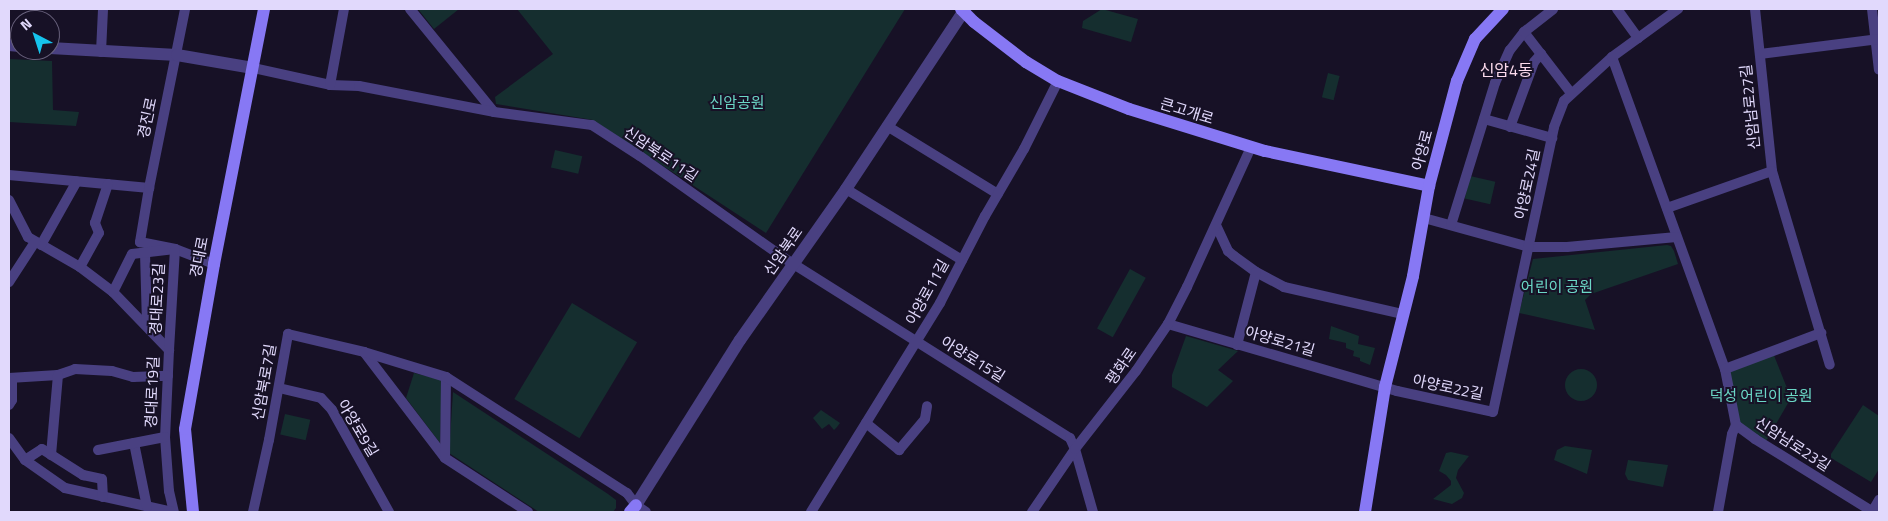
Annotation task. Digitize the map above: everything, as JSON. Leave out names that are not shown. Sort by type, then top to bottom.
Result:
[{"type":"main road","name":"경대로","points":[[193,512],[185,429],[214,264],[264,9]]},
{"type":"main road","name":"큰고개로","points":[[963,9],[1004,46],[1058,81],[1131,110],[1251,146],[1429,186]]},
{"type":"main road","name":"아양로","points":[[1364,512],[1385,387],[1404,314],[1429,186],[1465,58],[1475,39],[1504,9]]},
{"type":"main road","points":[[1358,512],[1368,487]]},
{"type":"street","points":[[101,52],[103,9]]},
{"type":"street","name":"경진로","points":[[149,188],[185,9]]},
{"type":"street","points":[[330,85],[344,9]]},
{"type":"street","points":[[410,9],[494,112]]},
{"type":"street","name":"신암북로","points":[[637,510],[740,340],[846,189],[963,9]]},
{"type":"street","points":[[1452,225],[1484,119],[1510,50],[1524,32],[1553,9]]},
{"type":"street","points":[[1617,9],[1638,38]]},
{"type":"street","points":[[1524,32],[1571,93],[1612,57],[1678,9]]},
{"type":"street","points":[[1755,9],[1760,54]]},
{"type":"street","points":[[1872,9],[1877,39],[1879,70]]},
{"type":"street","name":"신암남로27길","points":[[1830,365],[1822,333],[1792,243],[1772,171],[1760,54],[1877,39]]},
{"type":"street","points":[[60,49],[177,55],[253,68]]},
{"type":"street","points":[[1510,127],[1534,62],[1541,54]]},
{"type":"street","name":"신암남로23길","points":[[1612,57],[1724,369],[1736,425],[1755,439],[1872,512]]},
{"type":"street","name":"신암북로11길","points":[[253,68],[330,85],[359,86],[494,112],[592,125],[640,156],[784,258],[794,263]]},
{"type":"street","name":"아양로11길","points":[[811,512],[917,342],[1024,149],[1058,81]]},
{"type":"street","name":"아양로24길","points":[[1509,343],[1554,127],[1564,101],[1571,93]]},
{"type":"street","points":[[1484,119],[1552,138]]},
{"type":"street","points":[[887,126],[998,194]]},
{"type":"street","name":"평화로","points":[[1032,512],[1075,449],[1126,385],[1168,324],[1216,225],[1251,146]]},
{"type":"street","points":[[1666,208],[1772,171]]},
{"type":"street","points":[[9,175],[149,188]]},
{"type":"street","points":[[9,282],[60,212],[77,181]]},
{"type":"street","points":[[80,267],[99,233],[95,223],[108,184]]},
{"type":"street","name":"경대로23길","points":[[149,188],[140,242],[174,248],[214,264]]},
{"type":"street","points":[[846,189],[962,260]]},
{"type":"street","name":"경대로19길","points":[[9,200],[13,218],[28,237],[80,267],[113,292],[169,350],[165,437],[173,512]]},
{"type":"street","points":[[1424,218],[1529,246],[1567,248],[1677,238]]},
{"type":"street","points":[[1216,225],[1228,251],[1256,272],[1284,287],[1404,314]]},
{"type":"street","points":[[113,292],[132,254],[174,248]]},
{"type":"street","name":"경대로23길","points":[[169,350],[174,248]]},
{"type":"street","points":[[145,253],[147,326]]},
{"type":"street","name":"아양로15길","points":[[794,263],[1070,438],[1075,449],[1092,512]]},
{"type":"street","points":[[1237,345],[1256,272]]},
{"type":"street","name":"아양로21길","points":[[1168,324],[1385,387]]},
{"type":"street","points":[[1724,369],[1822,333]]},
{"type":"street","name":"신암북로7길","points":[[253,512],[279,388],[288,334],[364,352],[446,377],[627,493],[637,510]]},
{"type":"street","name":"아양로22길","points":[[1385,387],[1493,412],[1509,343]]},
{"type":"street","points":[[364,352],[445,458],[528,512]]},
{"type":"street","points":[[9,405],[12,400],[10,378],[58,375],[74,369],[112,371],[133,377],[168,376]]},
{"type":"street","points":[[51,455],[58,375]]},
{"type":"street","points":[[445,458],[446,377]]},
{"type":"street","name":"아양로9길","points":[[279,388],[321,398],[332,410],[389,512]]},
{"type":"street","points":[[866,423],[899,450],[925,419],[927,406]]},
{"type":"street","points":[[1718,512],[1730,443],[1736,425]]},
{"type":"street","name":"경대로19길","points":[[98,450],[165,437]]},
{"type":"street","points":[[9,438],[25,460],[65,488],[173,512]]},
{"type":"street","points":[[134,443],[147,507]]},
{"type":"street","points":[[25,460],[42,449],[83,475],[102,479],[102,497]]},
{"type":"street","points":[[1872,512],[1879,500]]},
{"type":"green space","points":[[418,9],[459,9],[434,29]]},
{"type":"green space","name":"신암공원","points":[[517,9],[905,9],[766,233],[593,120],[496,104],[495,97],[553,54]]},
{"type":"green space","points":[[1102,9],[1138,19],[1131,42],[1082,28],[1083,21]]},
{"type":"green space","points":[[9,59],[52,61],[53,110],[79,112],[76,126],[9,122]]},
{"type":"green space","points":[[1328,73],[1340,76],[1334,100],[1322,97]]},
{"type":"green space","points":[[555,150],[582,156],[578,174],[551,168]]},
{"type":"green space","points":[[1470,176],[1495,182],[1490,204],[1465,198]]},
{"type":"green space","name":"어린이 공원","points":[[1671,246],[1674,251],[1678,264],[1591,294],[1585,300],[1595,330],[1519,313],[1533,259]]},
{"type":"green space","points":[[1130,269],[1146,278],[1113,337],[1097,328]]},
{"type":"green space","points":[[572,303],[637,342],[579,438],[514,399]]},
{"type":"green space","points":[[1331,326],[1359,336],[1358,344],[1375,348],[1370,365],[1360,361],[1360,358],[1353,356],[1354,351],[1346,348],[1346,343],[1329,339]]},
{"type":"green space","points":[[1186,336],[1238,351],[1218,370],[1233,381],[1207,407],[1172,387],[1172,375]]},
{"type":"green space","name":"덕성 어린이 공원","points":[[1773,353],[1791,398],[1765,443],[1738,424],[1727,370]]},
{"type":"green space","points":[[1581,369],[1587,370],[1592,374],[1596,379],[1596,391],[1592,396],[1587,400],[1581,401],[1575,400],[1570,396],[1566,391],[1565,385],[1566,379],[1570,374],[1575,370]]},
{"type":"green space","points":[[414,373],[442,380],[440,443],[406,398]]},
{"type":"green space","points":[[453,392],[608,494],[616,500],[616,508],[613,512],[539,512],[449,453]]},
{"type":"green space","points":[[1863,405],[1879,416],[1879,469],[1871,482],[1831,458],[1831,454]]},
{"type":"green space","points":[[821,410],[840,423],[834,430],[829,424],[822,429],[813,418]]},
{"type":"green space","points":[[285,414],[310,420],[306,440],[280,434]]},
{"type":"green space","points":[[1565,446],[1592,450],[1587,474],[1554,460],[1557,450]]},
{"type":"green space","points":[[1451,452],[1469,456],[1458,470],[1456,478],[1464,493],[1462,498],[1452,504],[1433,499],[1451,485],[1451,481],[1446,475],[1439,471],[1446,453]]},
{"type":"green space","points":[[1628,460],[1668,465],[1663,487],[1628,480],[1625,474]]},
{"type":"district","name":"신암4동","points":[[1506,70]]}]
